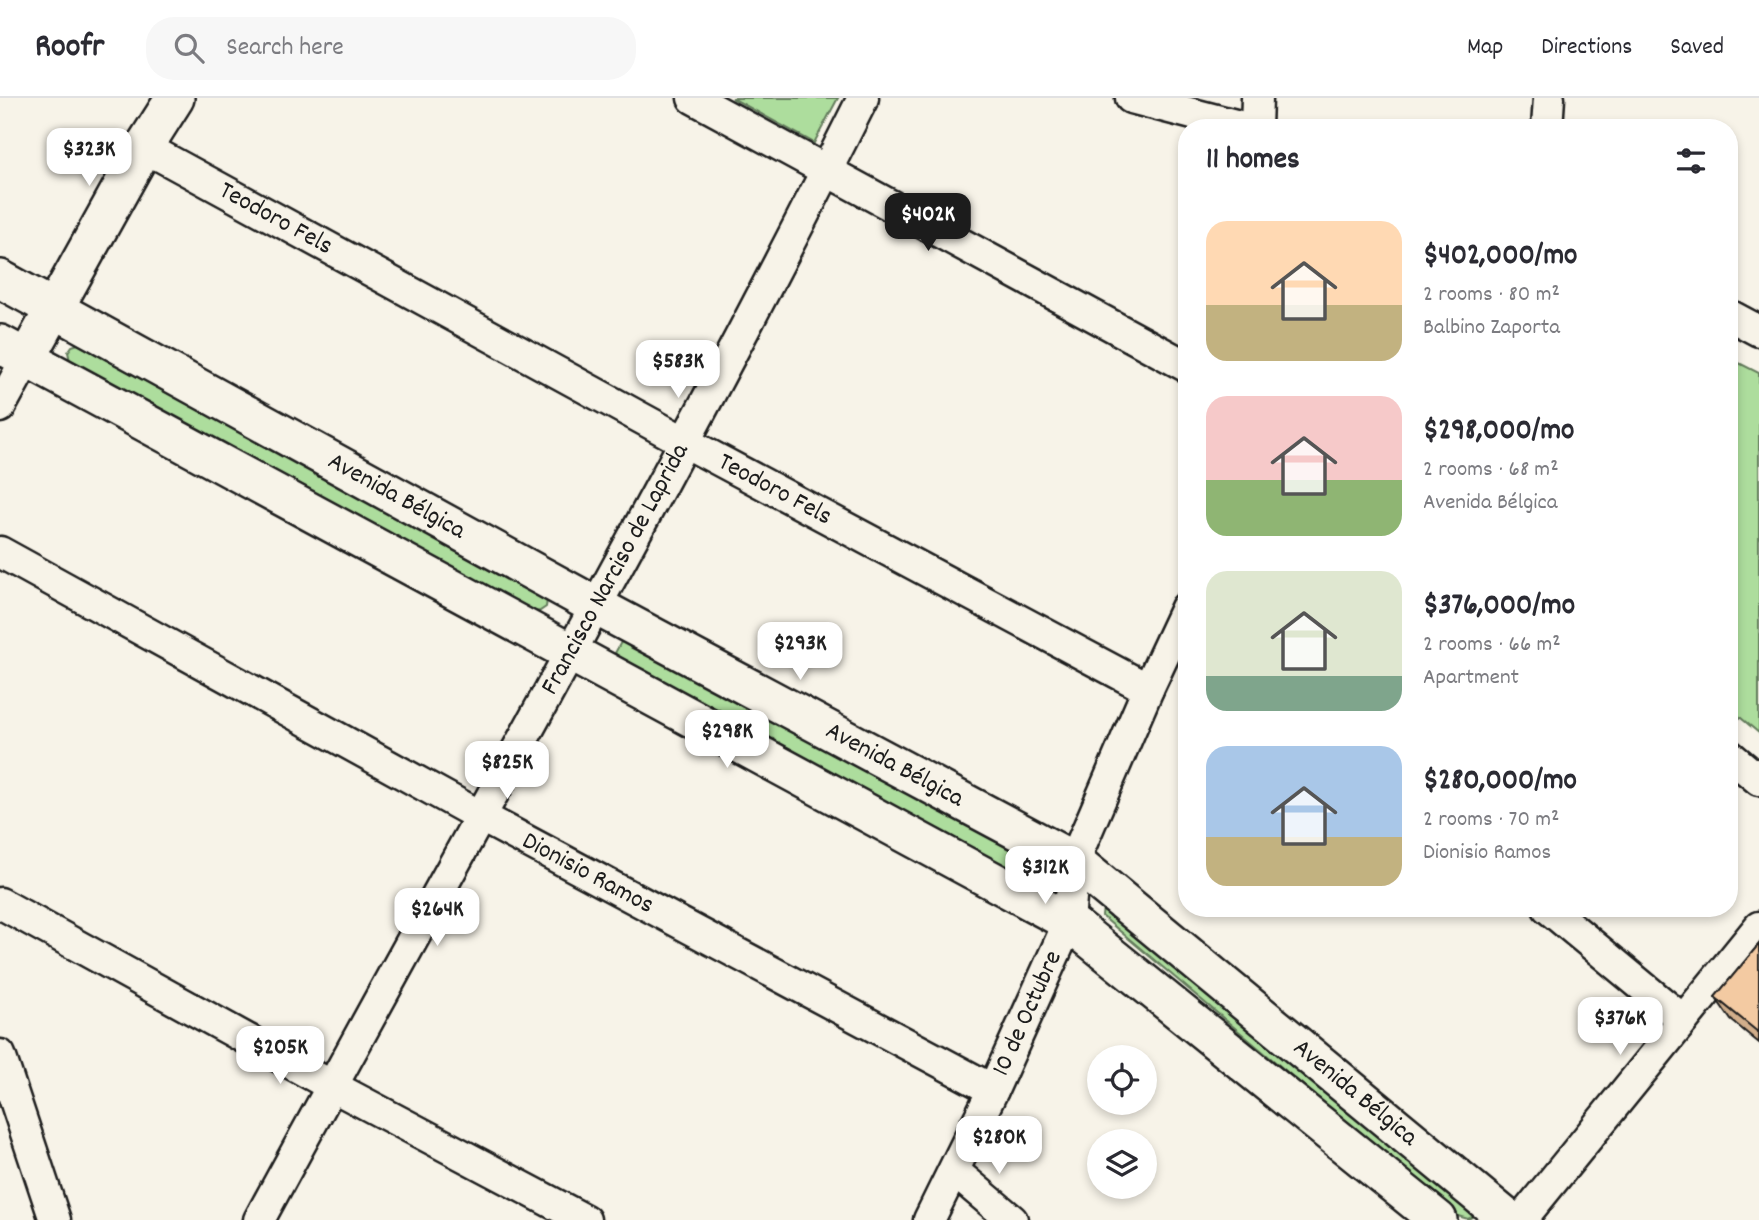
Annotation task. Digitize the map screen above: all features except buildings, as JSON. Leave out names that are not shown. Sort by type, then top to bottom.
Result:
[{"type":"main road","points":[[13,351],[54,308],[175,98]]},
{"type":"main road","name":"Avenida Bélgica","points":[[0,279],[596,607],[1074,861],[1509,1220]]},
{"type":"main road","name":"Avenida Bélgica","points":[[13,351],[1069,922],[1438,1220]]},
{"type":"street","points":[[693,98],[1178,362]]},
{"type":"street","name":"Francisco Narciso de Laprida","points":[[259,1220],[572,653],[863,98]]},
{"type":"street","points":[[1130,98],[1212,119]]},
{"type":"street","points":[[1256,119],[1257,98]]},
{"type":"street","points":[[1548,119],[1549,98]]},
{"type":"street","name":"Teodoro Fels","points":[[144,148],[685,442],[1148,689]]},
{"type":"street","points":[[1738,320],[1759,331]]},
{"type":"street","points":[[0,407],[13,351]]},
{"type":"street","name":"Dionisio Ramos","points":[[0,552],[480,816],[993,1090]]},
{"type":"street","name":"10 de Octubre","points":[[929,1220],[993,1090],[1069,922],[1074,861],[1178,626]]},
{"type":"street","points":[[1738,762],[1759,780]]},
{"type":"street","points":[[0,903],[332,1086],[585,1220]]},
{"type":"street","points":[[1559,917],[1683,1020]]},
{"type":"street","points":[[1521,1220],[1759,927]]},
{"type":"street","points":[[0,1055],[55,1220]]},
{"type":"street","points":[[954,1171],[1012,1220]]},
{"type":"green space","points":[[732,98],[838,98],[814,143]]},
{"type":"green space","points":[[78,344],[547,600],[546,607],[532,612],[70,361],[68,352],[72,346]]},
{"type":"green space","points":[[1738,362],[1759,373],[1759,733],[1738,716]]},
{"type":"green space","points":[[621,642],[634,644],[1018,853],[1022,862],[1012,870],[622,661],[615,653]]},
{"type":"green space","points":[[1103,908],[1475,1209],[1472,1217],[1468,1219],[1458,1216],[1102,916]]}]
